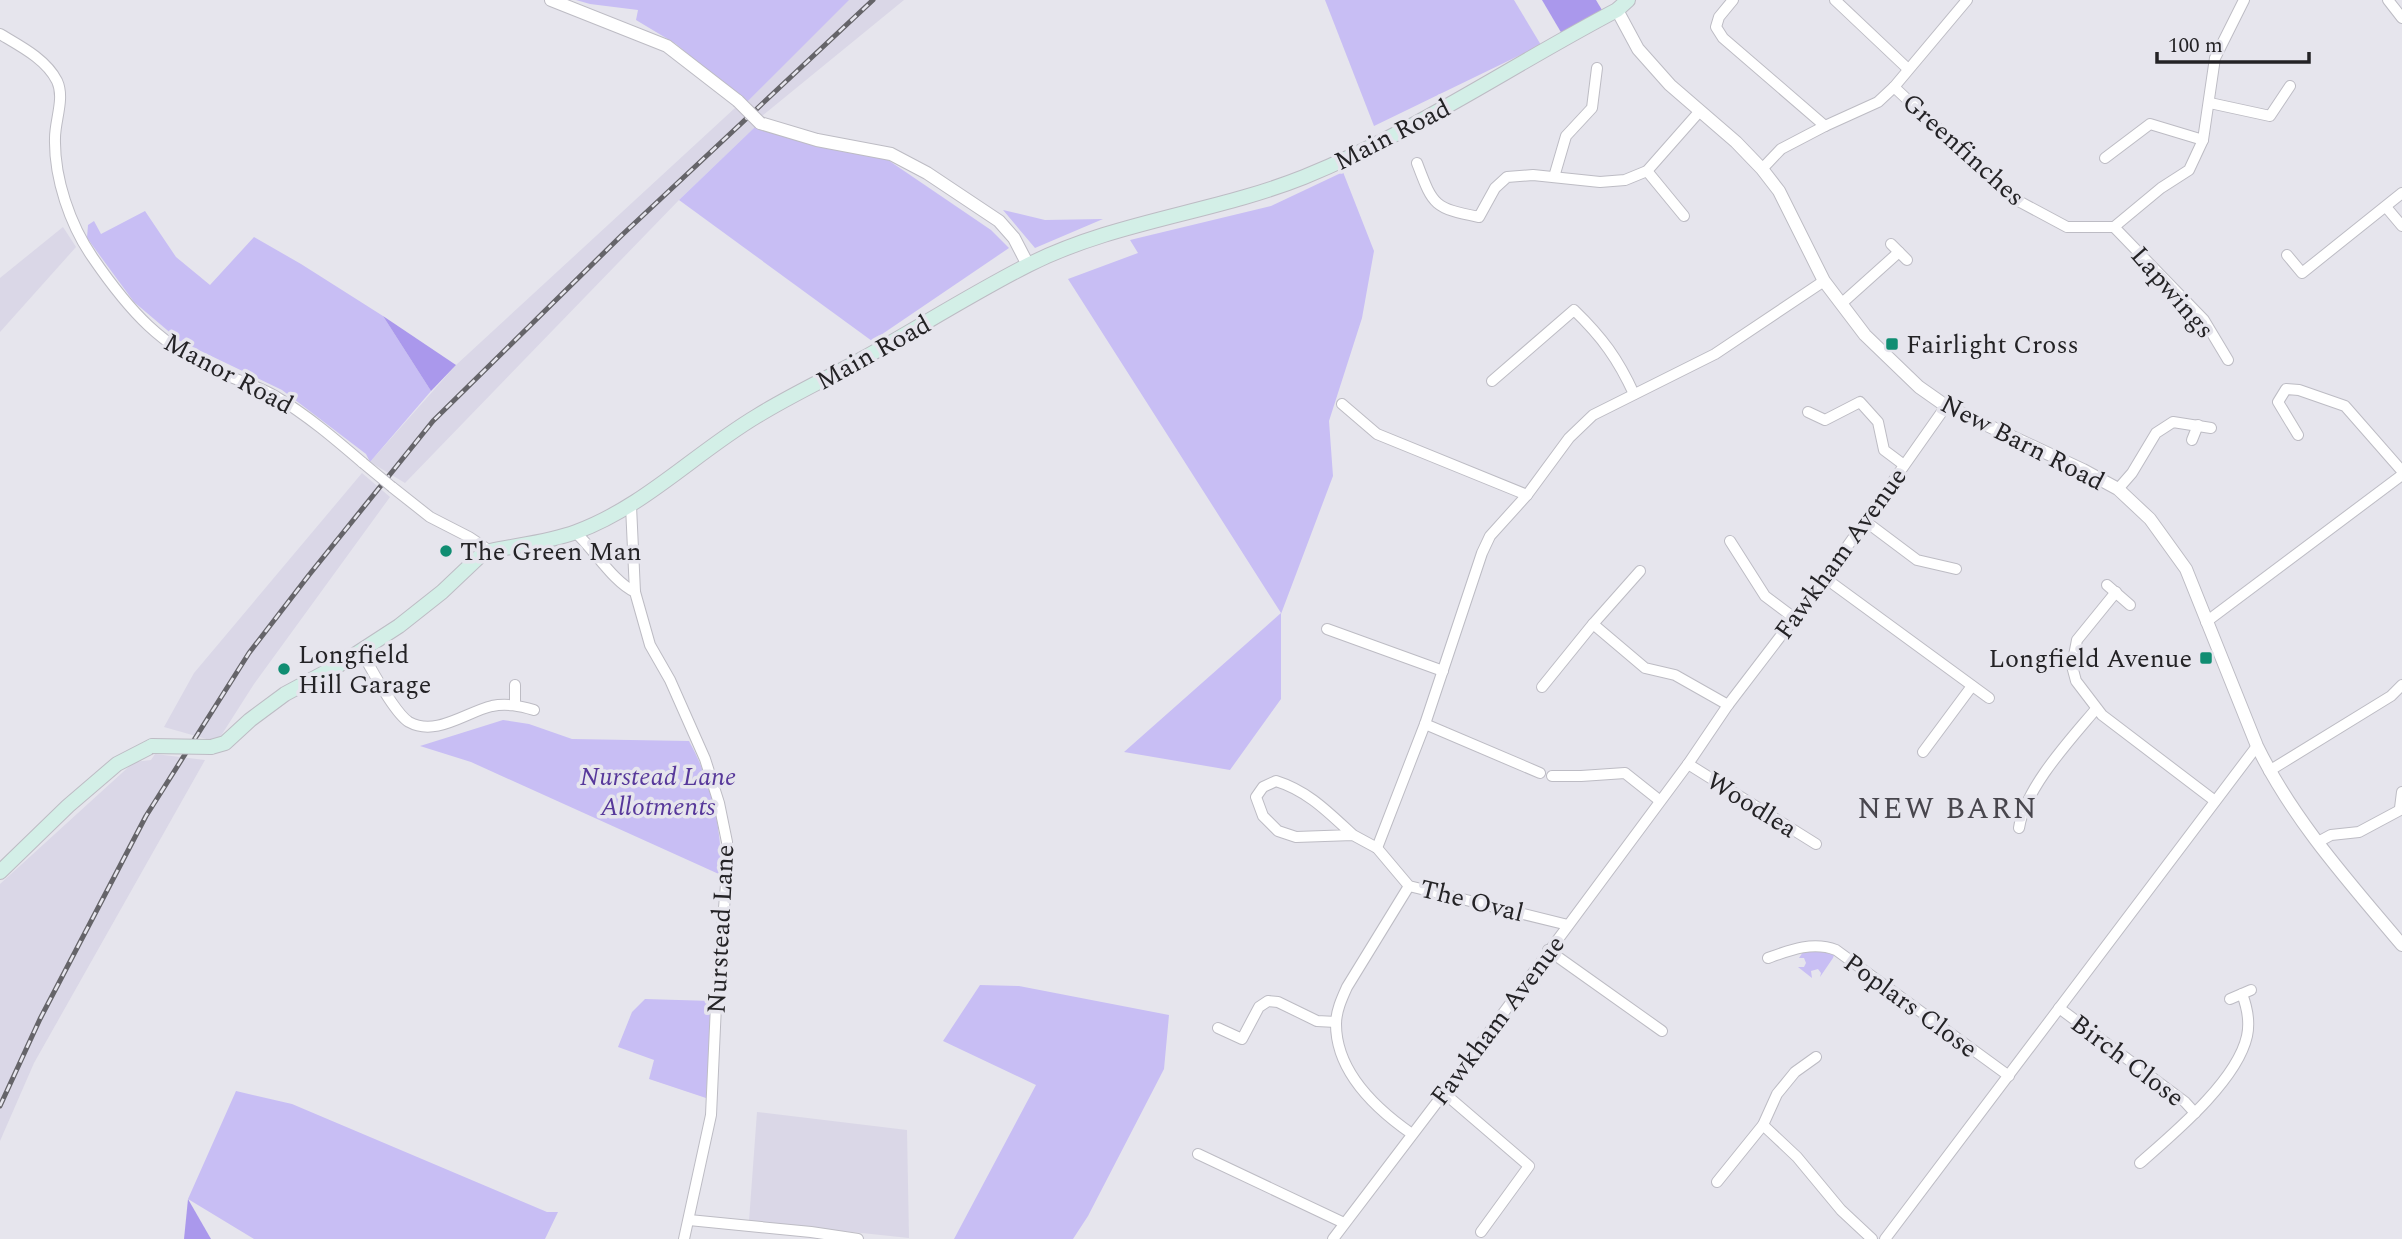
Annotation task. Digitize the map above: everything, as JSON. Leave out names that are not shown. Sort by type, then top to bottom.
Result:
[{"type":"main road","name":"Main Road","points":[[0,872],[68,806],[117,764],[152,746],[211,747],[225,743],[285,694],[399,626],[442,592],[480,556],[490,551],[575,532],[631,506],[723,437],[758,415],[1028,265],[1079,242],[1245,198],[1304,177],[1430,116],[1617,10],[1628,0]]},
{"type":"street","points":[[551,0],[667,46],[738,101],[760,122],[817,140],[891,154],[915,166],[999,221],[1014,237],[1028,265]]},
{"type":"street","points":[[1733,0],[1718,17],[1716,27],[1723,38],[1825,125]]},
{"type":"street","points":[[1835,0],[1908,69]]},
{"type":"street","points":[[1762,169],[1781,149],[1825,125],[1878,102],[1895,87],[1957,6],[1967,0]]},
{"type":"street","points":[[2114,227],[2161,188],[2189,170],[2203,141],[2215,58],[2244,0]]},
{"type":"street","points":[[2388,0],[2400,11]]},
{"type":"street","name":"New Barn Road","points":[[1617,10],[1638,48],[1670,85],[1736,142],[1762,169],[1779,191],[1825,281],[1841,304],[1865,335],[1919,387],[1946,407],[2118,489],[2150,519],[2186,569],[2269,771],[2295,813],[2402,945]]},
{"type":"street","name":"Manor Road","points":[[0,34],[40,61],[57,82],[60,94],[55,148],[59,177],[67,202],[93,258],[136,315],[179,352],[220,373],[272,394],[308,416],[430,517],[490,551]]},
{"type":"street","points":[[1554,177],[1566,136],[1592,108],[1597,68]]},
{"type":"street","points":[[2210,103],[2270,116],[2290,86]]},
{"type":"street","name":"Greenfinches","points":[[1895,87],[2011,197],[2067,227],[2114,227]]},
{"type":"street","points":[[1416,163],[1430,198],[1452,212],[1479,217],[1495,188],[1507,177],[1533,175],[1600,182],[1625,180],[1647,170],[1699,112]]},
{"type":"street","points":[[2105,158],[2150,124],[2203,141]]},
{"type":"street","points":[[1647,170],[1684,216]]},
{"type":"street","points":[[2287,255],[2302,273],[2402,193]]},
{"type":"street","points":[[2386,207],[2402,226]]},
{"type":"street","name":"Lapwings","points":[[2114,227],[2204,320],[2228,360]]},
{"type":"street","points":[[1841,304],[1899,252]]},
{"type":"street","points":[[1377,848],[1425,724],[1482,553],[1490,537],[1527,495],[1569,438],[1593,415],[1715,354],[1825,281]]},
{"type":"street","points":[[1492,380],[1574,310],[1598,333],[1614,355],[1634,394]]},
{"type":"street","points":[[2206,622],[2401,478],[2345,406],[2309,393],[2286,389],[2278,402],[2298,435]]},
{"type":"street","points":[[1808,412],[1825,420],[1860,402],[1878,422],[1884,450],[1904,465]]},
{"type":"street","points":[[1342,404],[1377,434],[1527,495]]},
{"type":"street","name":"Fawkham Avenue","points":[[1333,1239],[1688,764],[1728,705],[1825,578],[1946,407]]},
{"type":"street","points":[[2118,489],[2132,473],[2156,433],[2173,422],[2211,428]]},
{"type":"street","points":[[2193,440],[2198,425]]},
{"type":"street","name":"Nurstead Lane","points":[[631,506],[635,592],[650,645],[670,680],[705,759],[719,803],[727,842],[711,1115],[684,1239]]},
{"type":"street","points":[[1864,521],[1917,560],[1956,569]]},
{"type":"street","points":[[575,532],[624,587],[635,592]]},
{"type":"street","points":[[1730,541],[1765,596],[1793,617]]},
{"type":"street","points":[[1542,687],[1640,571]]},
{"type":"street","points":[[1825,578],[1989,698]]},
{"type":"street","points":[[2130,605],[2111,589],[2080,634],[2073,652],[2074,677],[2096,709],[2214,801]]},
{"type":"street","points":[[1593,624],[1645,668],[1675,675],[1728,705]]},
{"type":"street","points":[[1327,629],[1443,671]]},
{"type":"street","points":[[361,651],[393,704],[408,722],[436,727],[491,707],[515,705],[534,710]]},
{"type":"street","points":[[515,685],[515,705]]},
{"type":"street","points":[[2269,771],[2391,696],[2402,685]]},
{"type":"street","points":[[1923,752],[1972,686]]},
{"type":"street","points":[[2019,828],[2022,813],[2046,772],[2096,709]]},
{"type":"street","points":[[1425,724],[1546,774],[1581,776],[1625,773],[1659,800]]},
{"type":"street","points":[[1885,1239],[2257,746]]},
{"type":"street","name":"Woodlea","points":[[1688,764],[1816,844]]},
{"type":"street","name":"The Oval","points":[[1353,835],[1296,837],[1278,831],[1262,816],[1256,797],[1263,787],[1276,781],[1312,797],[1353,835],[1377,848],[1409,886],[1568,925]]},
{"type":"street","points":[[2318,842],[2331,835],[2359,832],[2401,809],[2402,792]]},
{"type":"street","points":[[1409,886],[1347,987],[1339,1003],[1336,1022],[1338,1043],[1353,1077],[1377,1107],[1412,1134]]},
{"type":"street","name":"Poplars Close","points":[[1768,958],[1811,946],[1836,950],[2009,1076]]},
{"type":"street","points":[[1548,950],[1662,1031]]},
{"type":"street","name":"Birch Close","points":[[2140,1163],[2196,1113],[2237,1060],[2244,1046],[2248,1022],[2246,992],[2230,999]]},
{"type":"street","points":[[1218,1028],[1247,1042],[1259,1007],[1268,1001],[1278,1002],[1317,1021],[1336,1022]]},
{"type":"street","name":"Birch Close","points":[[2059,1008],[2196,1113]]},
{"type":"street","points":[[1717,1182],[1763,1125],[1777,1094],[1796,1072],[1816,1057]]},
{"type":"street","points":[[1444,1093],[1529,1166],[1481,1231]]},
{"type":"street","points":[[1763,1125],[1797,1157],[1841,1210],[1872,1239]]},
{"type":"street","points":[[1198,1154],[1344,1223]]},
{"type":"street","points":[[689,1220],[858,1239]]},
{"type":"shaded area","points":[[847,0],[904,0],[762,116],[746,103]]},
{"type":"shaded area","points":[[1542,0],[1596,0],[1602,10],[1562,34]]},
{"type":"shaded area","points":[[736,107],[756,126],[679,200],[405,483],[370,462],[456,365]]},
{"type":"shaded area","points":[[63,227],[76,247],[0,332],[0,278]]},
{"type":"shaded area","points":[[383,316],[456,365],[431,391]]},
{"type":"shaded area","points":[[362,473],[390,497],[254,684],[217,742],[164,727],[194,673]]},
{"type":"shaded area","points":[[155,754],[205,760],[34,1063],[0,1141],[0,884],[134,762],[151,760]]},
{"type":"shaded area","points":[[757,1112],[907,1130],[909,1238],[749,1221]]},
{"type":"shaded area","points":[[188,1199],[211,1239],[184,1239]]},
{"type":"green space","points":[[576,0],[849,0],[746,103],[676,44],[636,20],[638,10]]},
{"type":"green space","points":[[1325,0],[1514,0],[1541,45],[1374,126]]},
{"type":"green space","points":[[756,126],[888,160],[991,230],[1009,248],[872,341],[679,200]]},
{"type":"green space","points":[[1343,172],[1374,251],[1362,318],[1329,421],[1333,476],[1281,614],[1281,699],[1230,770],[1124,752],[1281,613],[1068,279],[1138,253],[1130,240],[1271,206]]},
{"type":"green space","points":[[1003,210],[1045,220],[1103,219],[1035,248]]},
{"type":"green space","points":[[145,211],[176,257],[210,285],[254,237],[301,264],[383,316],[431,391],[370,462],[366,454],[282,390],[180,341],[134,302],[87,238],[88,225],[94,221],[101,234]]},
{"type":"green space","name":"Nurstead Lane Allotments","points":[[503,720],[529,724],[572,739],[689,741],[704,773],[714,806],[720,840],[721,875],[471,762],[420,746]]},
{"type":"green space","points":[[1819,950],[1834,955],[1820,977],[1818,969],[1811,971],[1812,978],[1798,967],[1804,967],[1806,963],[1804,958],[1799,958],[1803,952]]},
{"type":"green space","points":[[980,985],[1019,986],[1169,1015],[1164,1069],[1088,1216],[1073,1239],[954,1239],[1036,1085],[943,1041]]},
{"type":"green space","points":[[645,999],[712,1001],[706,1098],[649,1079],[654,1060],[618,1047],[632,1012]]},
{"type":"green space","points":[[236,1091],[292,1104],[547,1212],[558,1212],[545,1239],[254,1239],[188,1199]]},
{"type":"railway","points":[[0,1106],[40,1019],[146,816],[249,653],[309,575],[433,421],[622,235],[873,0]]},
{"type":"place","name":"Fairlight Cross","points":[[1892,344]]},
{"type":"place","name":"The Green Man","points":[[446,551]]},
{"type":"place","name":"Longfield Avenue","points":[[2206,658]]},
{"type":"place","name":"Longfield Hill Garage","points":[[284,669]]},
{"type":"district","name":"NEW BARN","points":[[1948,808]]}]
